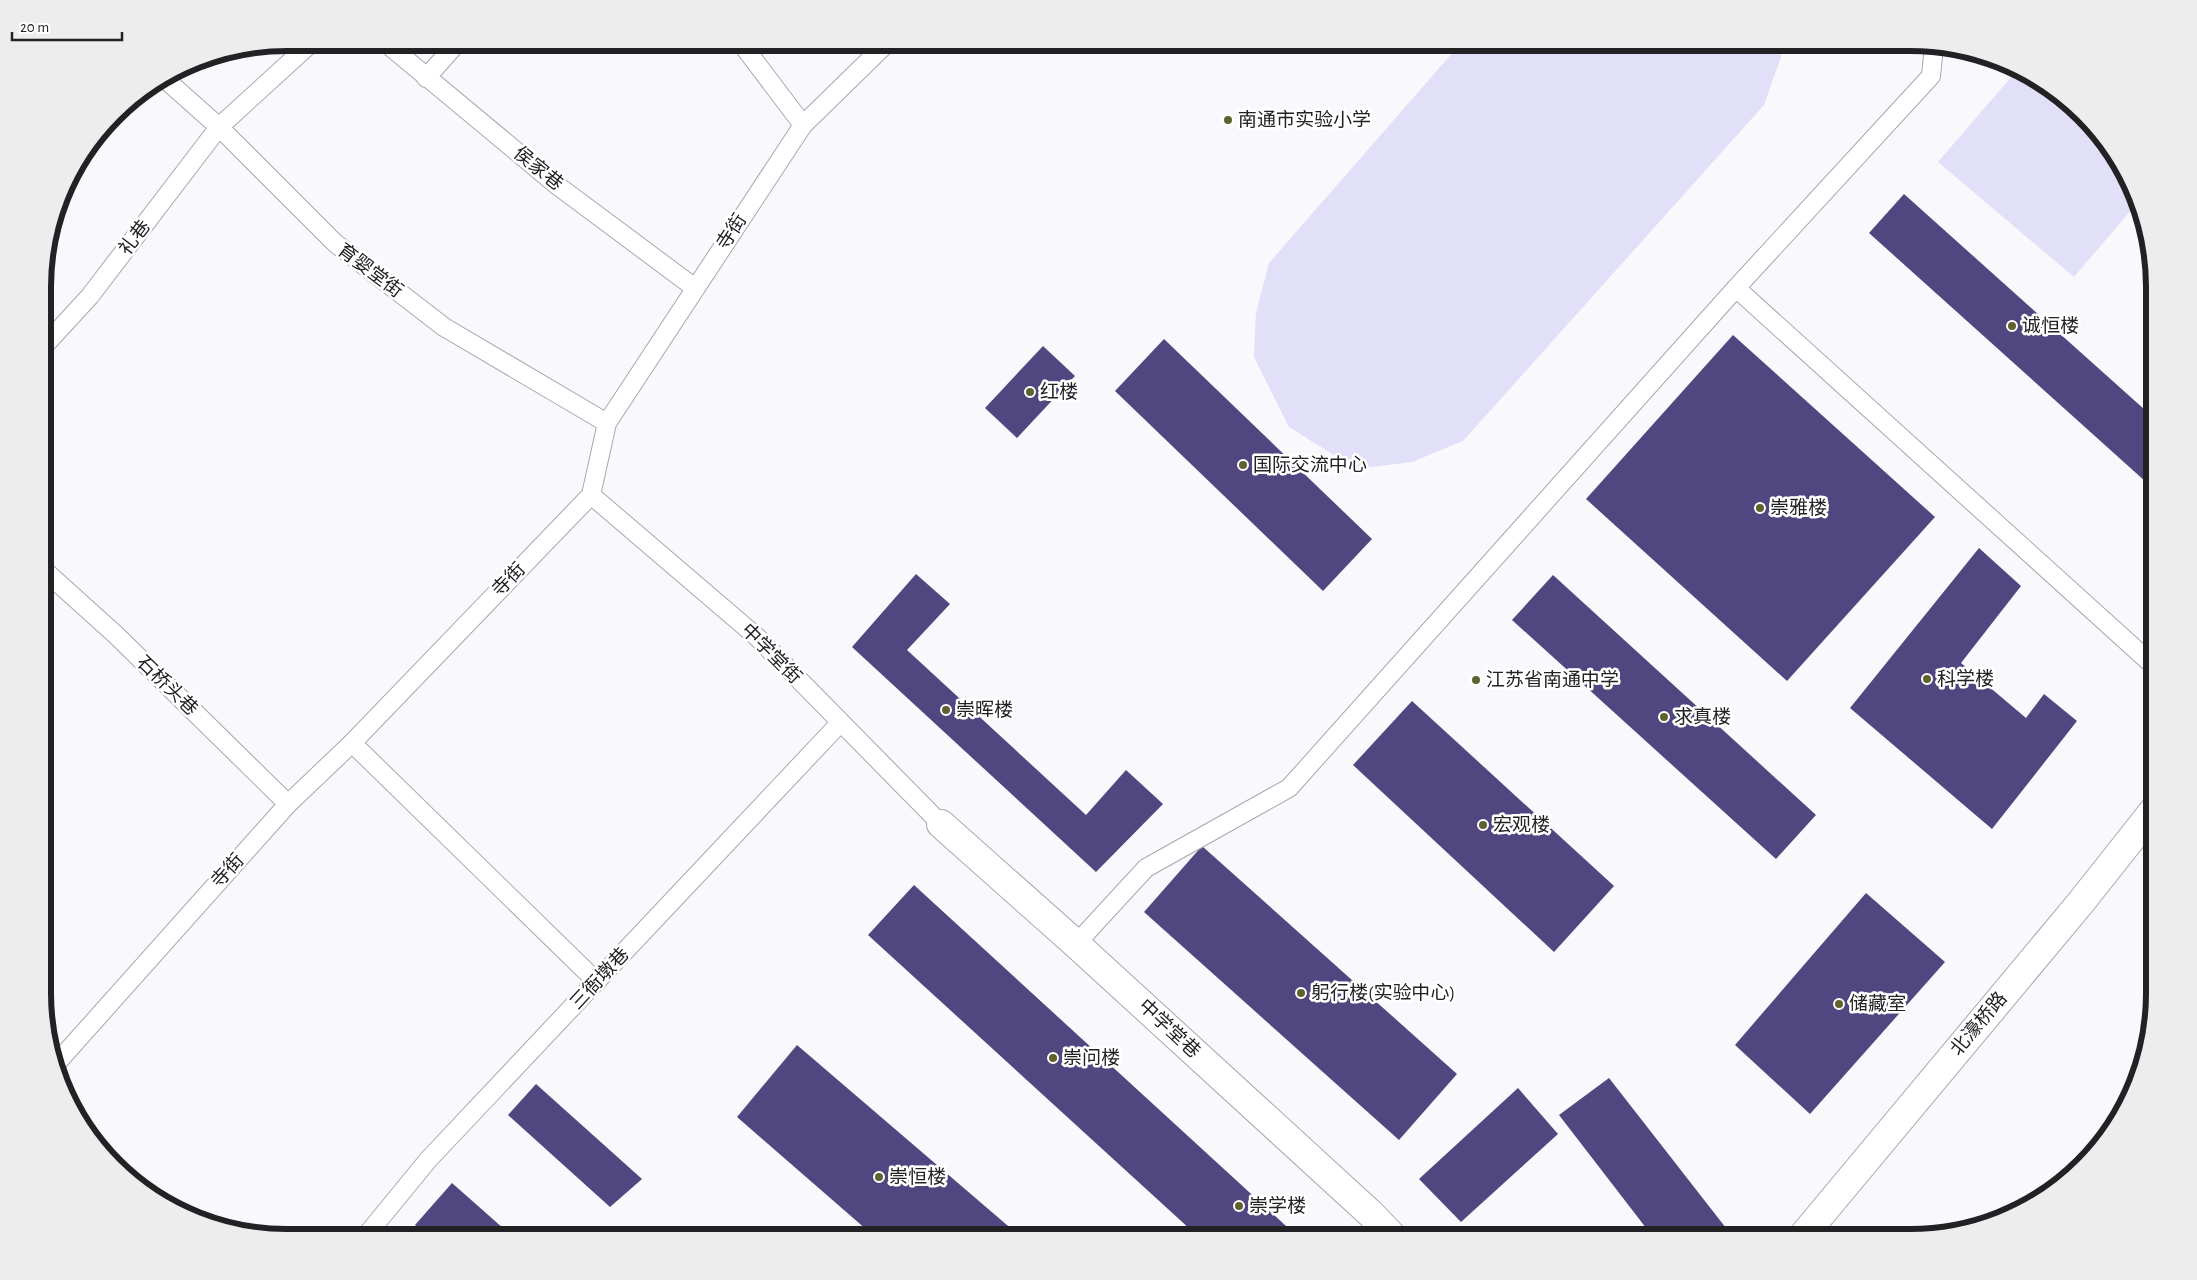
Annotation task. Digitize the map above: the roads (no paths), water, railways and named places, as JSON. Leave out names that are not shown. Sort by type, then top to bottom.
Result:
[{"type":"street","name":"北濠桥路","points":[[1809,1229],[2082,901],[2146,820]]},
{"type":"street","name":"中学堂巷","points":[[941,824],[1076,944],[1384,1229]]},
{"type":"lane","points":[[219,126],[301,51]]},
{"type":"lane","name":"侯家巷","points":[[396,51],[426,78],[558,186],[695,288]]},
{"type":"lane","points":[[426,78],[449,51]]},
{"type":"lane","points":[[748,51],[803,125]]},
{"type":"lane","name":"寺街","points":[[61,1059],[288,804],[352,743],[591,495],[607,423],[803,125],[878,51]]},
{"type":"lane","points":[[1076,944],[1146,868],[1289,788],[1736,288],[1931,76],[1933,52]]},
{"type":"lane","name":"育婴堂街","points":[[169,83],[219,126],[334,243],[444,327],[607,423]]},
{"type":"lane","name":"礼巷","points":[[51,337],[90,296],[219,126]]},
{"type":"lane","points":[[1736,288],[2146,659]]},
{"type":"lane","name":"中学堂街","points":[[591,495],[757,637],[941,824]]},
{"type":"lane","name":"石桥头巷","points":[[51,577],[116,636],[288,804]]},
{"type":"lane","name":"三衙墩巷","points":[[372,1229],[428,1160],[840,723]]},
{"type":"lane","points":[[352,743],[597,982]]},
{"type":"place","name":"南通市实验小学","points":[[1228,120]]},
{"type":"place","name":"诚恒楼","points":[[2012,326]]},
{"type":"place","name":"红楼","points":[[1030,392]]},
{"type":"place","name":"国际交流中心","points":[[1243,465]]},
{"type":"place","name":"崇雅楼","points":[[1760,508]]},
{"type":"place","name":"科学楼","points":[[1927,679]]},
{"type":"place","name":"江苏省南通中学","points":[[1476,680]]},
{"type":"place","name":"崇晖楼","points":[[946,710]]},
{"type":"place","name":"求真楼","points":[[1664,717]]},
{"type":"place","name":"宏观楼","points":[[1483,825]]},
{"type":"place","name":"躬行楼(实验中心)","points":[[1301,993]]},
{"type":"place","name":"储藏室","points":[[1839,1004]]},
{"type":"place","name":"崇问楼","points":[[1053,1058]]},
{"type":"place","name":"崇恒楼","points":[[879,1177]]},
{"type":"place","name":"崇学楼","points":[[1239,1206]]}]
